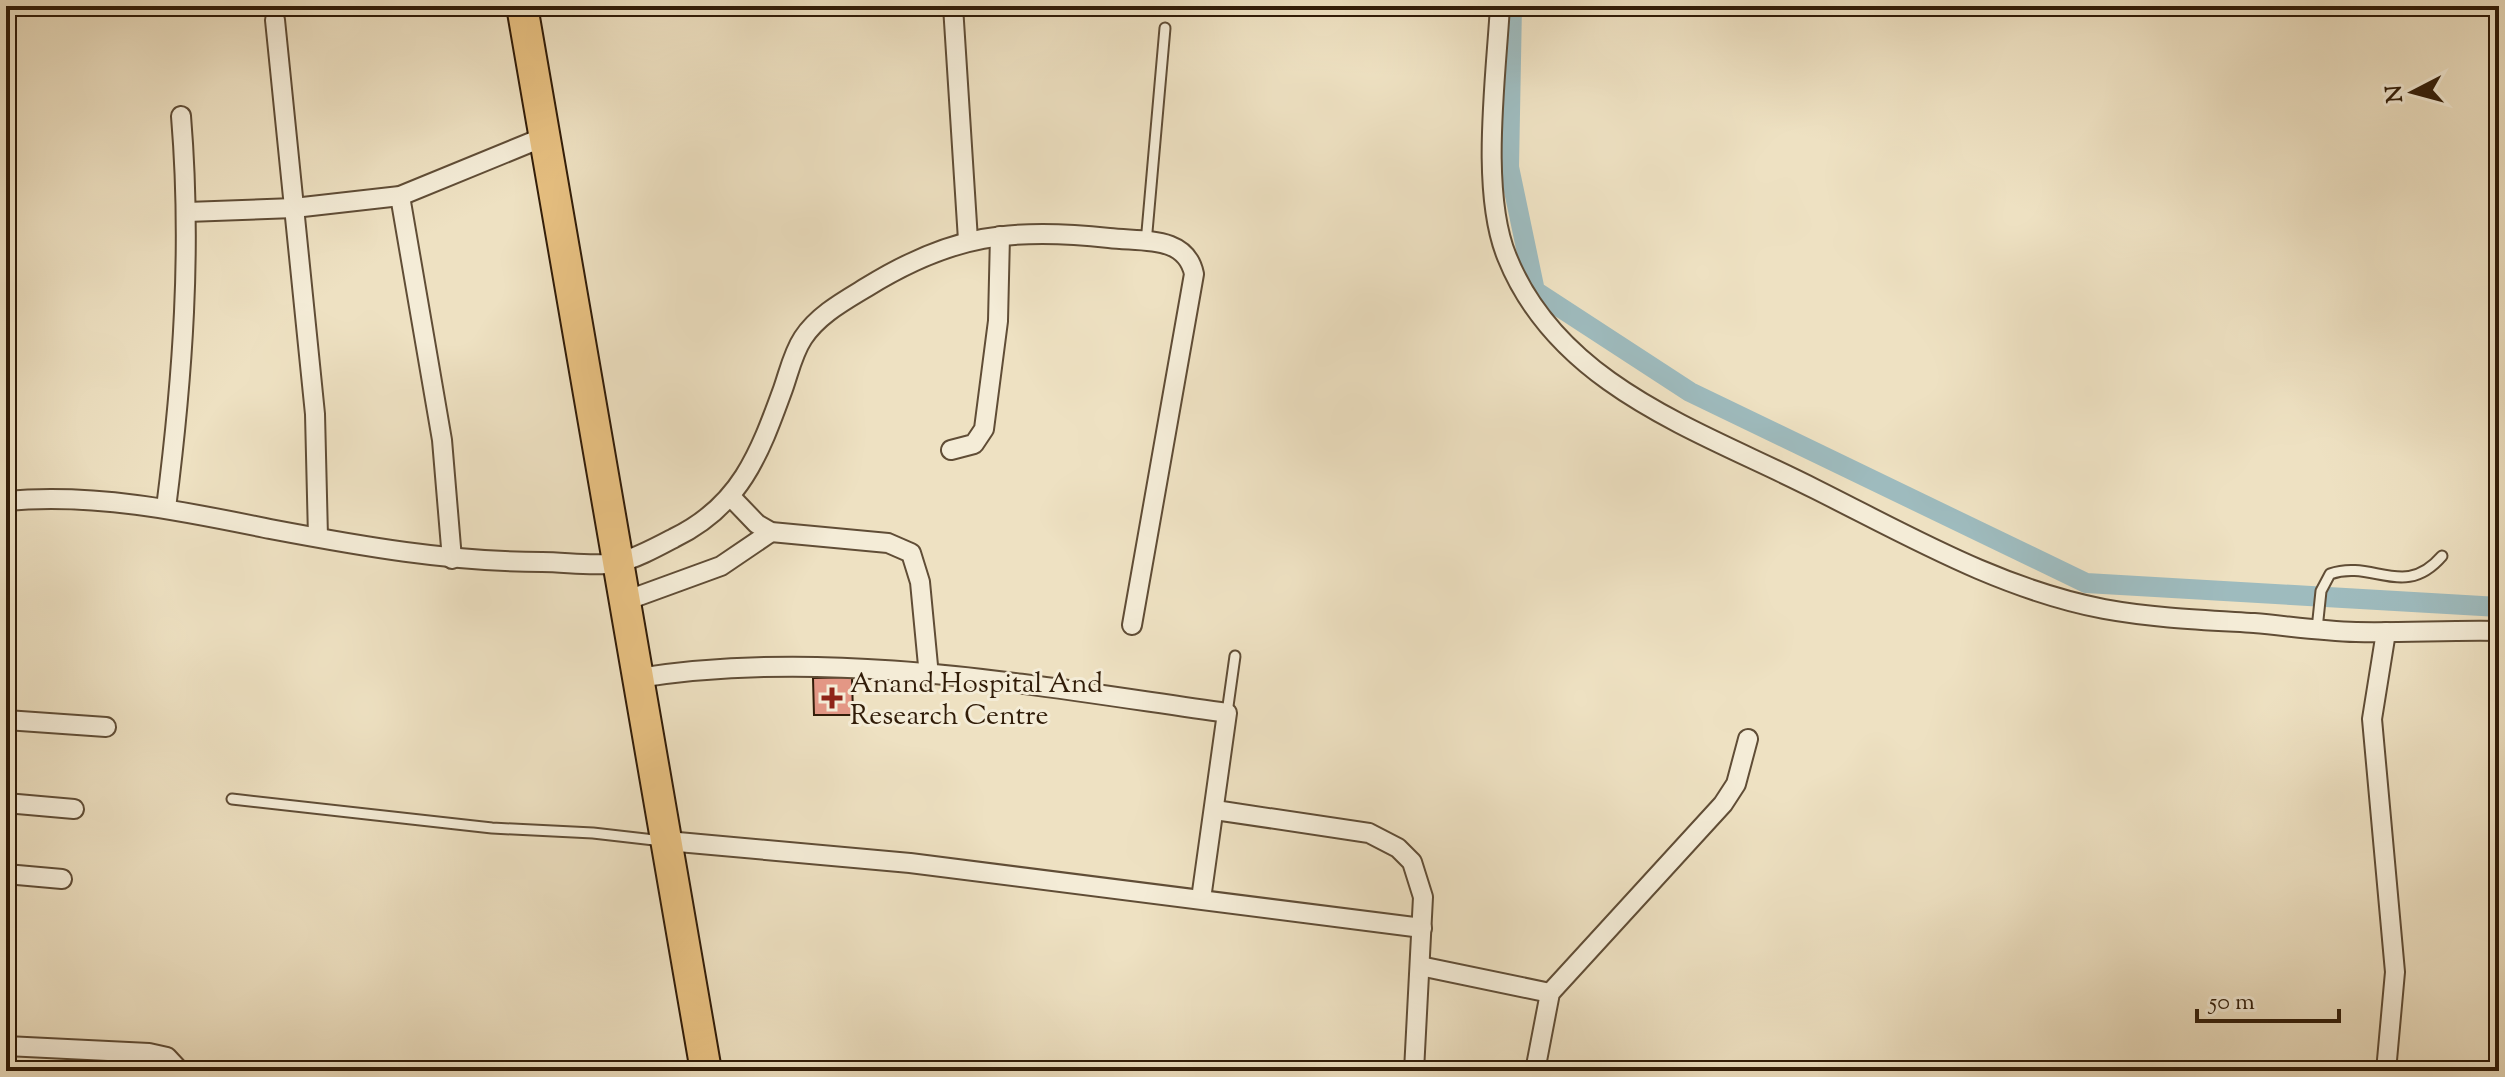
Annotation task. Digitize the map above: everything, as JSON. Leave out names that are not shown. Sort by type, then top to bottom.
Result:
[{"type":"main road","points":[[522,6],[706,1071]]},
{"type":"street","points":[[953,6],[968,240]]},
{"type":"street","points":[[1500,6],[1493,124],[1500,237],[1507,258],[1537,310],[1566,346],[1602,376],[1678,424],[1967,565],[2021,588],[2140,614],[2318,620],[2386,632],[2499,631]]},
{"type":"street","points":[[275,20],[315,414],[318,537]]},
{"type":"street","points":[[166,508],[184,358],[187,212],[181,116]]},
{"type":"street","points":[[187,212],[294,208],[400,196],[544,137]]},
{"type":"street","points":[[400,196],[442,440],[452,559]]},
{"type":"street","points":[[951,450],[974,444],[984,429],[998,321],[1000,236]]},
{"type":"street","points":[[6,501],[93,499],[166,508],[452,559],[618,563],[702,524],[731,497],[758,453],[803,338],[819,320],[896,269],[968,240],[1000,236],[1096,237],[1184,250],[1191,259],[1194,291],[1171,394],[1132,625]]},
{"type":"street","points":[[731,497],[757,524],[771,532],[888,543],[911,553],[920,582],[929,676]]},
{"type":"street","points":[[625,601],[721,566],[771,532]]},
{"type":"street","points":[[2386,632],[2372,719],[2395,972],[2386,1071]]},
{"type":"street","points":[[638,678],[694,669],[750,666],[929,676],[1227,713],[1201,899]]},
{"type":"street","points":[[6,720],[106,727]]},
{"type":"street","points":[[1535,1071],[1550,993],[1723,804],[1736,784],[1748,739]]},
{"type":"street","points":[[6,803],[74,809]]},
{"type":"street","points":[[1215,810],[1353,830],[1384,839],[1398,848],[1415,870],[1423,897],[1414,1071]]},
{"type":"street","points":[[667,841],[910,863],[1422,928]]},
{"type":"street","points":[[6,874],[62,879]]},
{"type":"street","points":[[1420,966],[1550,993]]},
{"type":"street","points":[[6,1046],[149,1053],[167,1057],[180,1071]]},
{"type":"lane","points":[[1146,243],[1165,28]]},
{"type":"lane","points":[[2318,620],[2325,580],[2337,571],[2414,577],[2425,573],[2442,556]]},
{"type":"lane","points":[[1227,713],[1235,656]]},
{"type":"lane","points":[[232,799],[492,828],[593,833],[667,841]]},
{"type":"building","points":[[852,677],[853,715],[814,715],[813,678]]},
{"type":"waterway","points":[[1512,6],[1509,167],[1535,291],[1690,392],[2086,583],[2499,607]]},
{"type":"place","name":"Anand Hospital And Research Centre","points":[[832,698]]}]
